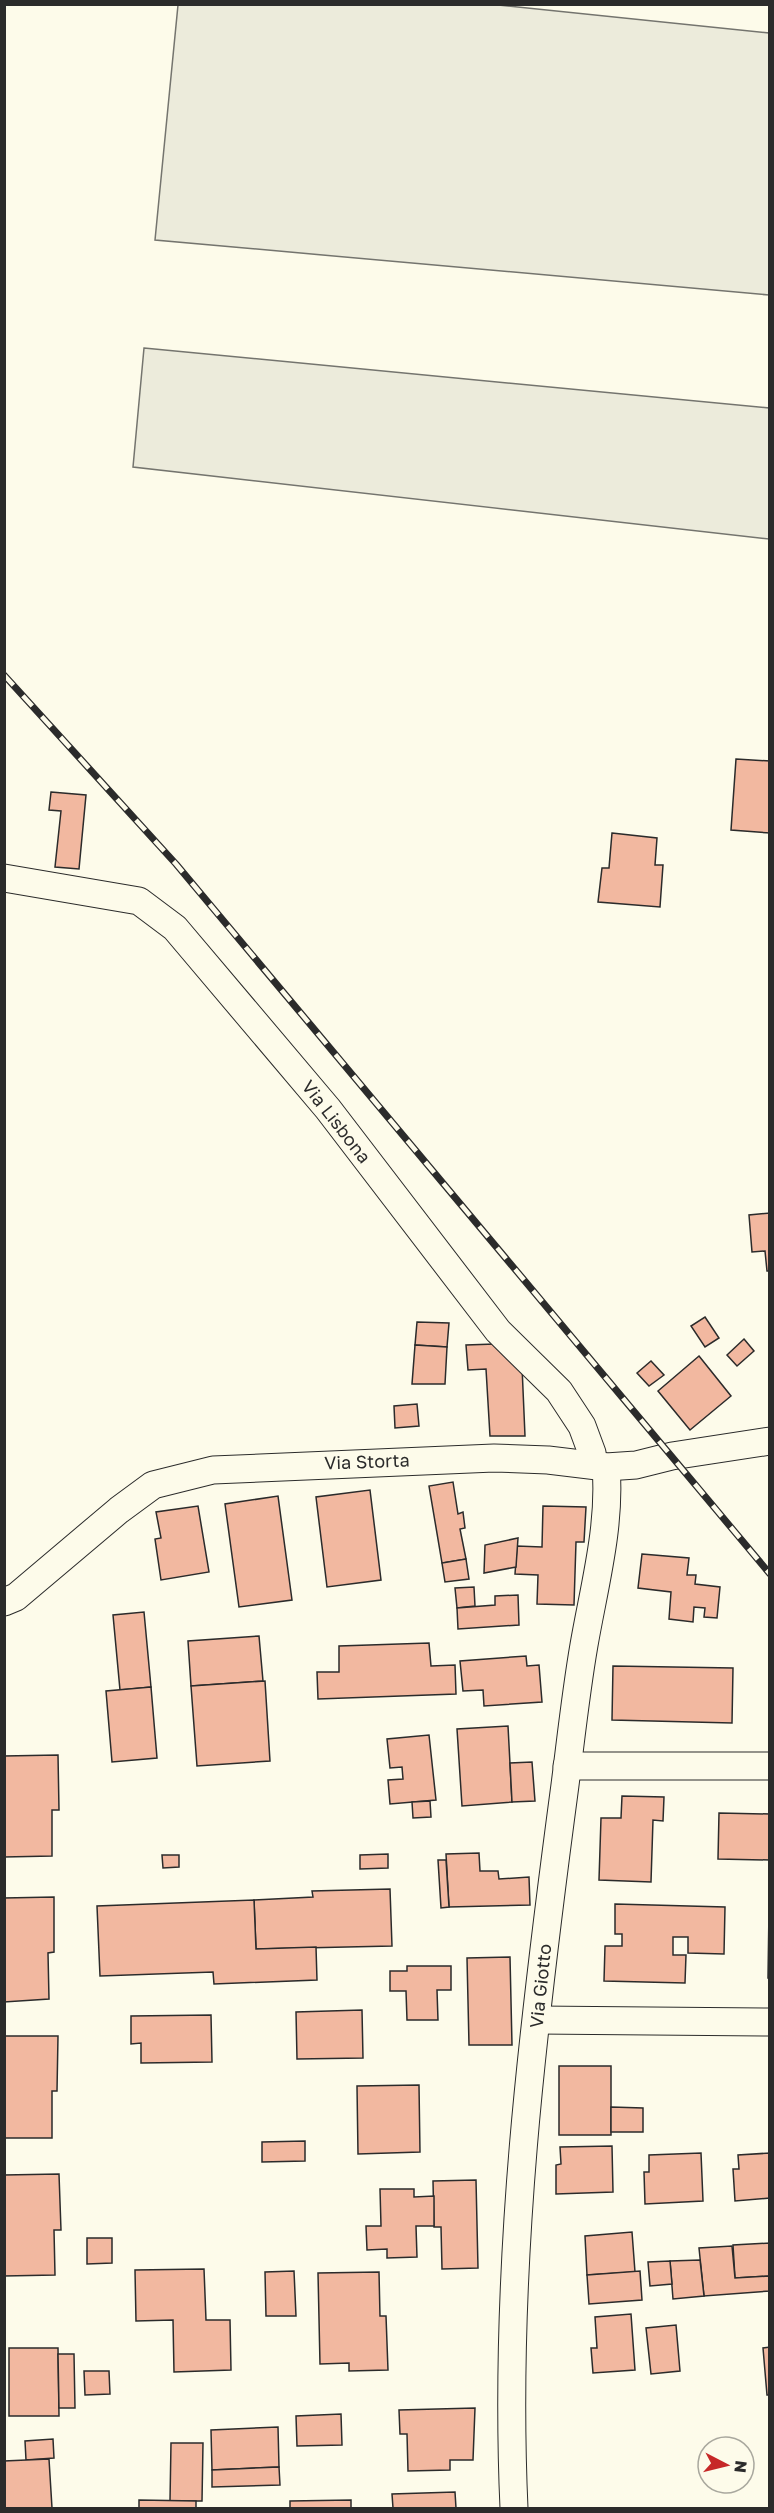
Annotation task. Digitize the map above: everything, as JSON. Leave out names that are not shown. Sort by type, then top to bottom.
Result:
[{"type":"street","name":"Via Lisbona","points":[[4,878],[139,901],[175,928],[328,1109],[498,1331],[559,1391],[582,1426],[592,1453],[600,1466]]},
{"type":"street","name":"Via Storta","points":[[4,1602],[16,1597],[119,1510],[153,1485],[213,1470],[494,1458],[600,1466],[636,1465],[672,1456],[770,1441]]},
{"type":"street","name":"Via Giotto","points":[[514,2508],[511,2436],[515,2287],[526,2132],[567,1766],[580,1666],[601,1550],[607,1493],[600,1466]]},
{"type":"street","points":[[567,1766],[770,1766]]},
{"type":"street","points":[[537,2020],[770,2022]]},
{"type":"shaded area","points":[[178,5],[498,5],[769,33],[769,295],[155,240]]},
{"type":"shaded area","points":[[144,348],[769,408],[769,539],[133,467]]},
{"type":"building","points":[[736,759],[770,761],[770,833],[731,830]]},
{"type":"building","points":[[51,792],[86,795],[79,869],[55,867],[61,811],[49,810]]},
{"type":"building","points":[[612,833],[657,838],[655,865],[663,865],[660,907],[598,902],[602,868],[609,868]]},
{"type":"building","points":[[770,1213],[770,1271],[767,1271],[765,1251],[752,1252],[749,1215]]},
{"type":"building","points":[[705,1317],[719,1338],[705,1347],[691,1326]]},
{"type":"building","points":[[417,1322],[449,1323],[447,1347],[415,1345]]},
{"type":"building","points":[[744,1339],[754,1351],[737,1366],[727,1355]]},
{"type":"building","points":[[521,1343],[525,1436],[490,1436],[486,1369],[468,1370],[466,1345]]},
{"type":"building","points":[[415,1345],[447,1347],[445,1384],[412,1384]]},
{"type":"building","points":[[699,1356],[731,1396],[690,1430],[658,1391]]},
{"type":"building","points":[[651,1361],[664,1375],[649,1386],[637,1373]]},
{"type":"building","points":[[417,1404],[419,1426],[395,1428],[394,1406]]},
{"type":"building","points":[[453,1482],[458,1514],[463,1512],[465,1528],[460,1529],[466,1559],[442,1563],[429,1486]]},
{"type":"building","points":[[370,1490],[381,1580],[327,1587],[316,1497]]},
{"type":"building","points":[[278,1496],[292,1600],[239,1607],[225,1504]]},
{"type":"building","points":[[198,1506],[209,1572],[161,1580],[155,1539],[161,1538],[156,1512]]},
{"type":"building","points":[[543,1506],[586,1507],[584,1542],[576,1542],[574,1605],[537,1604],[538,1575],[515,1574],[517,1546],[542,1547]]},
{"type":"building","points":[[518,1538],[516,1567],[484,1573],[485,1545]]},
{"type":"building","points":[[642,1554],[689,1558],[687,1575],[696,1575],[695,1584],[720,1587],[717,1618],[704,1617],[705,1608],[694,1607],[693,1622],[669,1619],[671,1592],[638,1588]]},
{"type":"building","points":[[466,1559],[469,1579],[445,1582],[442,1563]]},
{"type":"building","points":[[474,1587],[475,1606],[457,1608],[455,1588]]},
{"type":"building","points":[[518,1595],[519,1625],[458,1629],[457,1608],[495,1605],[495,1596]]},
{"type":"building","points":[[144,1612],[151,1687],[120,1690],[113,1615]]},
{"type":"building","points":[[259,1636],[263,1681],[191,1686],[188,1641]]},
{"type":"building","points":[[429,1643],[431,1666],[455,1665],[456,1694],[318,1699],[317,1672],[339,1672],[339,1646]]},
{"type":"building","points":[[526,1656],[527,1666],[539,1665],[542,1702],[484,1706],[483,1690],[463,1691],[460,1661]]},
{"type":"building","points":[[613,1666],[733,1668],[732,1723],[612,1720]]},
{"type":"building","points":[[265,1681],[270,1761],[197,1766],[191,1686]]},
{"type":"building","points":[[151,1687],[157,1758],[112,1762],[106,1691]]},
{"type":"building","points":[[508,1726],[512,1802],[462,1806],[457,1729]]},
{"type":"building","points":[[429,1735],[436,1800],[390,1804],[388,1780],[403,1779],[402,1767],[390,1768],[387,1739]]},
{"type":"building","points":[[58,1755],[59,1810],[52,1810],[52,1856],[4,1857],[4,1756]]},
{"type":"building","points":[[532,1762],[535,1801],[512,1802],[510,1763]]},
{"type":"building","points":[[622,1796],[664,1797],[663,1821],[653,1820],[651,1882],[599,1880],[601,1818],[621,1818]]},
{"type":"building","points":[[430,1801],[431,1817],[413,1818],[412,1802]]},
{"type":"building","points":[[719,1813],[770,1814],[770,1860],[718,1859]]},
{"type":"building","points":[[479,1853],[480,1871],[498,1871],[499,1879],[529,1877],[530,1905],[449,1907],[446,1854]]},
{"type":"building","points":[[388,1854],[388,1868],[360,1869],[360,1855]]},
{"type":"building","points":[[162,1855],[179,1855],[179,1867],[163,1868]]},
{"type":"building","points":[[438,1860],[446,1860],[449,1907],[441,1908]]},
{"type":"building","points":[[390,1889],[392,1946],[256,1949],[254,1900],[313,1897],[312,1891]]},
{"type":"building","points":[[54,1897],[54,1952],[48,1953],[49,1999],[4,2002],[4,1898]]},
{"type":"building","points":[[254,1900],[256,1949],[316,1947],[317,1980],[214,1984],[213,1972],[100,1976],[97,1906]]},
{"type":"building","points":[[615,1904],[725,1907],[724,1954],[688,1953],[688,1937],[673,1937],[673,1955],[686,1955],[685,1983],[604,1981],[605,1946],[622,1946],[622,1934],[615,1934]]},
{"type":"building","points":[[769,1910],[770,1978],[768,1978]]},
{"type":"building","points":[[510,1957],[512,2045],[469,2045],[467,1958]]},
{"type":"building","points":[[407,1966],[451,1966],[451,1990],[437,1990],[438,2020],[407,2020],[406,1991],[390,1991],[390,1971],[407,1971]]},
{"type":"building","points":[[362,2010],[363,2058],[297,2059],[296,2012]]},
{"type":"building","points":[[211,2015],[212,2062],[141,2063],[141,2043],[131,2044],[131,2016]]},
{"type":"building","points":[[4,2036],[58,2036],[57,2091],[52,2091],[52,2138],[4,2138]]},
{"type":"building","points":[[559,2066],[611,2066],[611,2135],[559,2135]]},
{"type":"building","points":[[419,2085],[420,2152],[358,2154],[357,2086]]},
{"type":"building","points":[[611,2107],[643,2108],[643,2132],[611,2132]]},
{"type":"building","points":[[305,2141],[305,2161],[262,2162],[262,2142]]},
{"type":"building","points":[[612,2146],[613,2192],[556,2194],[556,2165],[561,2164],[560,2147]]},
{"type":"building","points":[[701,2153],[703,2201],[645,2204],[644,2172],[649,2172],[649,2155]]},
{"type":"building","points":[[770,2153],[770,2198],[735,2201],[733,2169],[739,2169],[738,2155]]},
{"type":"building","points":[[59,2174],[61,2230],[54,2230],[55,2275],[4,2276],[4,2175]]},
{"type":"building","points":[[476,2180],[478,2268],[442,2269],[441,2227],[434,2227],[433,2181]]},
{"type":"building","points":[[380,2189],[414,2189],[414,2197],[434,2196],[434,2226],[416,2226],[417,2257],[387,2258],[387,2249],[367,2250],[366,2226],[381,2226]]},
{"type":"building","points":[[632,2232],[635,2272],[587,2275],[585,2236]]},
{"type":"building","points":[[87,2238],[112,2238],[112,2263],[87,2264]]},
{"type":"building","points":[[770,2243],[770,2276],[735,2278],[733,2245]]},
{"type":"building","points":[[732,2246],[735,2278],[769,2276],[770,2291],[704,2296],[699,2248]]},
{"type":"building","points":[[700,2260],[704,2296],[673,2299],[670,2261]]},
{"type":"building","points":[[670,2261],[672,2284],[650,2286],[648,2262]]},
{"type":"building","points":[[204,2269],[206,2320],[230,2320],[231,2370],[174,2372],[173,2320],[136,2321],[135,2270]]},
{"type":"building","points":[[294,2271],[296,2316],[266,2316],[265,2272]]},
{"type":"building","points":[[640,2271],[642,2300],[589,2304],[587,2275]]},
{"type":"building","points":[[379,2272],[380,2316],[386,2316],[388,2370],[349,2371],[349,2363],[320,2364],[318,2273]]},
{"type":"building","points":[[631,2314],[635,2370],[593,2373],[591,2348],[597,2348],[595,2317]]},
{"type":"building","points":[[676,2325],[680,2371],[651,2374],[646,2328]]},
{"type":"building","points":[[770,2347],[770,2395],[767,2395],[763,2348]]},
{"type":"building","points":[[9,2348],[58,2348],[59,2416],[9,2416]]},
{"type":"building","points":[[58,2354],[74,2354],[75,2408],[59,2408]]},
{"type":"building","points":[[84,2371],[109,2371],[110,2394],[85,2395]]},
{"type":"building","points":[[475,2408],[473,2460],[450,2460],[450,2470],[408,2471],[407,2434],[400,2434],[399,2410]]},
{"type":"building","points":[[341,2414],[342,2445],[297,2446],[296,2416]]},
{"type":"building","points":[[278,2427],[279,2467],[212,2470],[211,2430]]},
{"type":"building","points":[[53,2439],[54,2458],[26,2460],[25,2441]]},
{"type":"building","points":[[171,2443],[203,2443],[202,2501],[170,2501]]},
{"type":"building","points":[[49,2459],[52,2508],[4,2508],[4,2461]]},
{"type":"building","points":[[279,2467],[280,2485],[212,2487],[212,2470]]},
{"type":"building","points":[[455,2492],[456,2508],[393,2508],[392,2494]]},
{"type":"building","points":[[139,2500],[196,2501],[196,2508],[139,2508]]},
{"type":"building","points":[[351,2500],[351,2508],[290,2508],[290,2501]]},
{"type":"railway","points":[[4,675],[176,864],[770,1574]]}]
